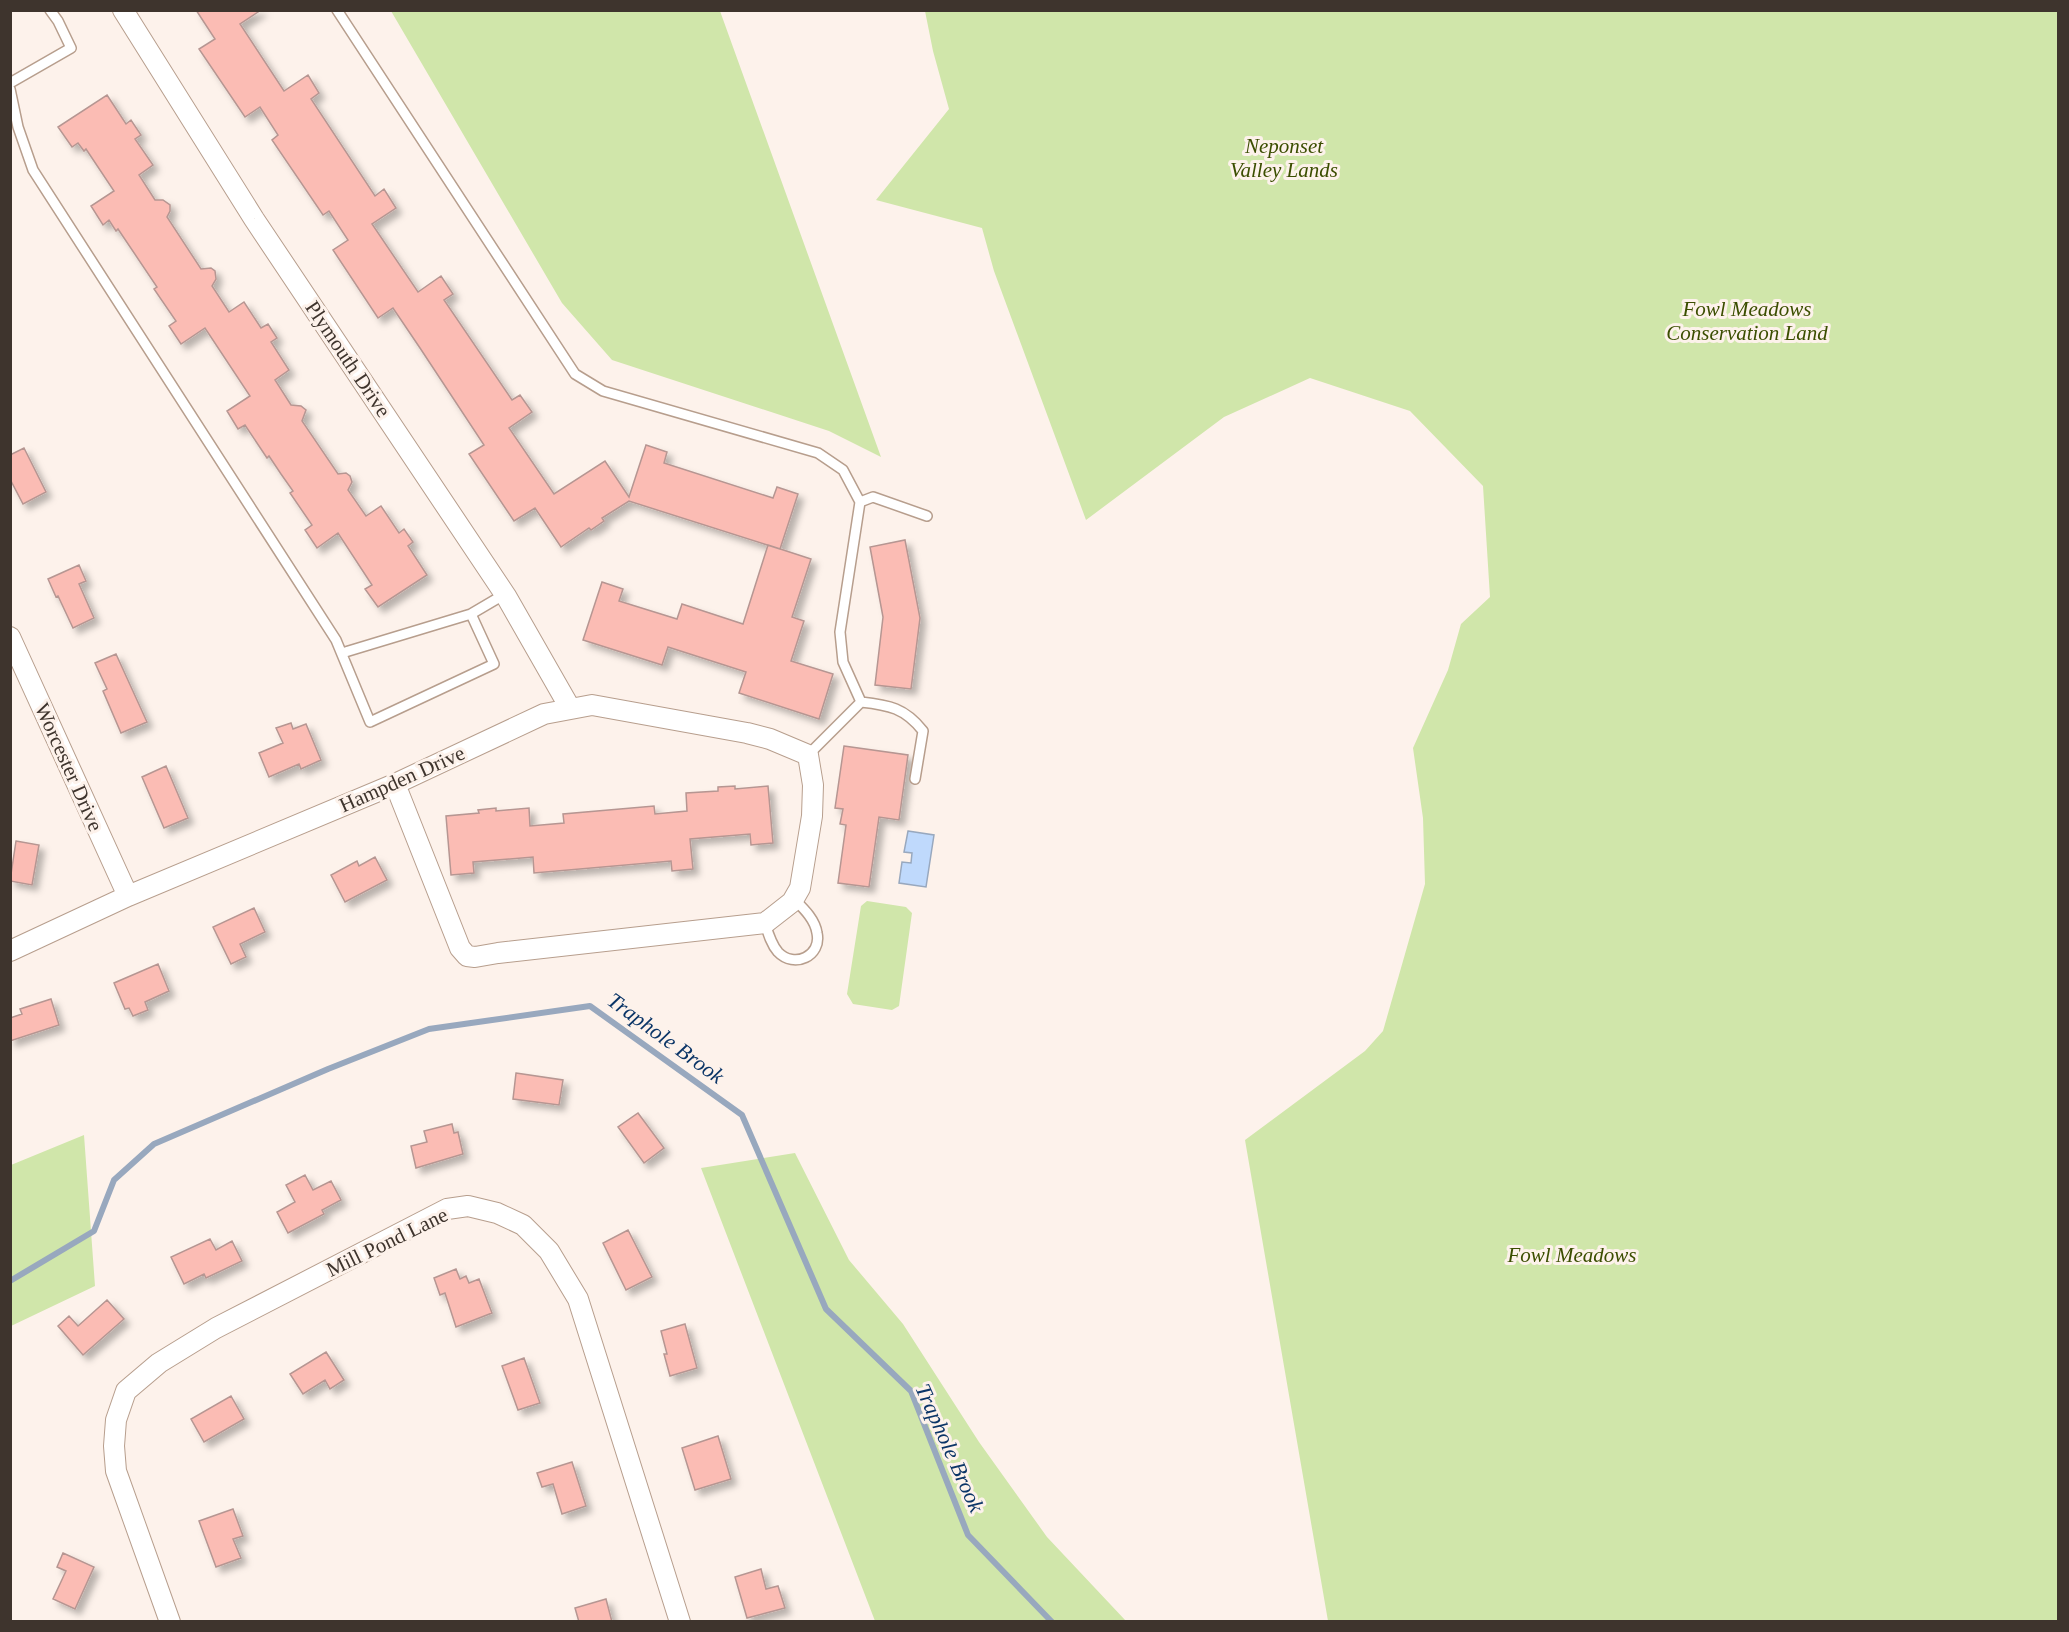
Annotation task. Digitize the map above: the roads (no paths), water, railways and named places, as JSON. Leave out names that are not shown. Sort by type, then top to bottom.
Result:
[{"type":"street","name":"Plymouth Drive","points":[[123,10],[254,219],[505,594],[570,708]]},
{"type":"street","name":"Worcester Drive","points":[[10,637],[128,896]]},
{"type":"street","name":"Hampden Drive","points":[[10,951],[128,896],[395,784],[544,714],[592,705],[747,734],[770,740],[808,755]]},
{"type":"street","points":[[395,784],[460,948],[466,956],[475,957],[765,923],[792,902],[800,888],[812,816],[813,784],[808,755]]},
{"type":"street","name":"Mill Pond Lane","points":[[170,1622],[117,1471],[114,1446],[117,1420],[126,1391],[159,1363],[216,1328],[447,1209],[468,1206],[497,1213],[523,1225],[549,1251],[578,1299],[680,1622]]},
{"type":"lane","points":[[10,83],[71,48],[50,10]]},
{"type":"lane","points":[[337,10],[575,374],[603,391],[818,453],[843,470],[860,502],[840,633],[843,662],[861,702]]},
{"type":"lane","points":[[10,89],[18,128],[33,170],[336,640],[370,722],[494,664],[471,614]]},
{"type":"lane","points":[[860,502],[873,497],[927,516]]},
{"type":"lane","points":[[342,653],[471,614],[505,594]]},
{"type":"lane","points":[[808,755],[861,702],[886,704],[912,717],[923,730],[915,779]]},
{"type":"lane","points":[[765,923],[769,936],[780,954],[798,961],[811,954],[818,939],[817,931],[804,909],[794,898]]},
{"type":"water","points":[[908,831],[934,835],[926,887],[899,883],[902,862],[911,863],[912,853],[904,852]]},
{"type":"waterway","name":"Traphole Brook","points":[[10,1281],[94,1231],[114,1180],[154,1144],[328,1069],[429,1029],[590,1006],[742,1115],[826,1309],[911,1391],[968,1535],[1052,1622]]},
{"type":"park label","name":"Neponset Valley Lands","points":[[1284,158]]},
{"type":"park label","name":"Fowl Meadows Conservation Land","points":[[1747,321]]},
{"type":"park label","name":"Fowl Meadows","points":[[1572,1255]]}]
